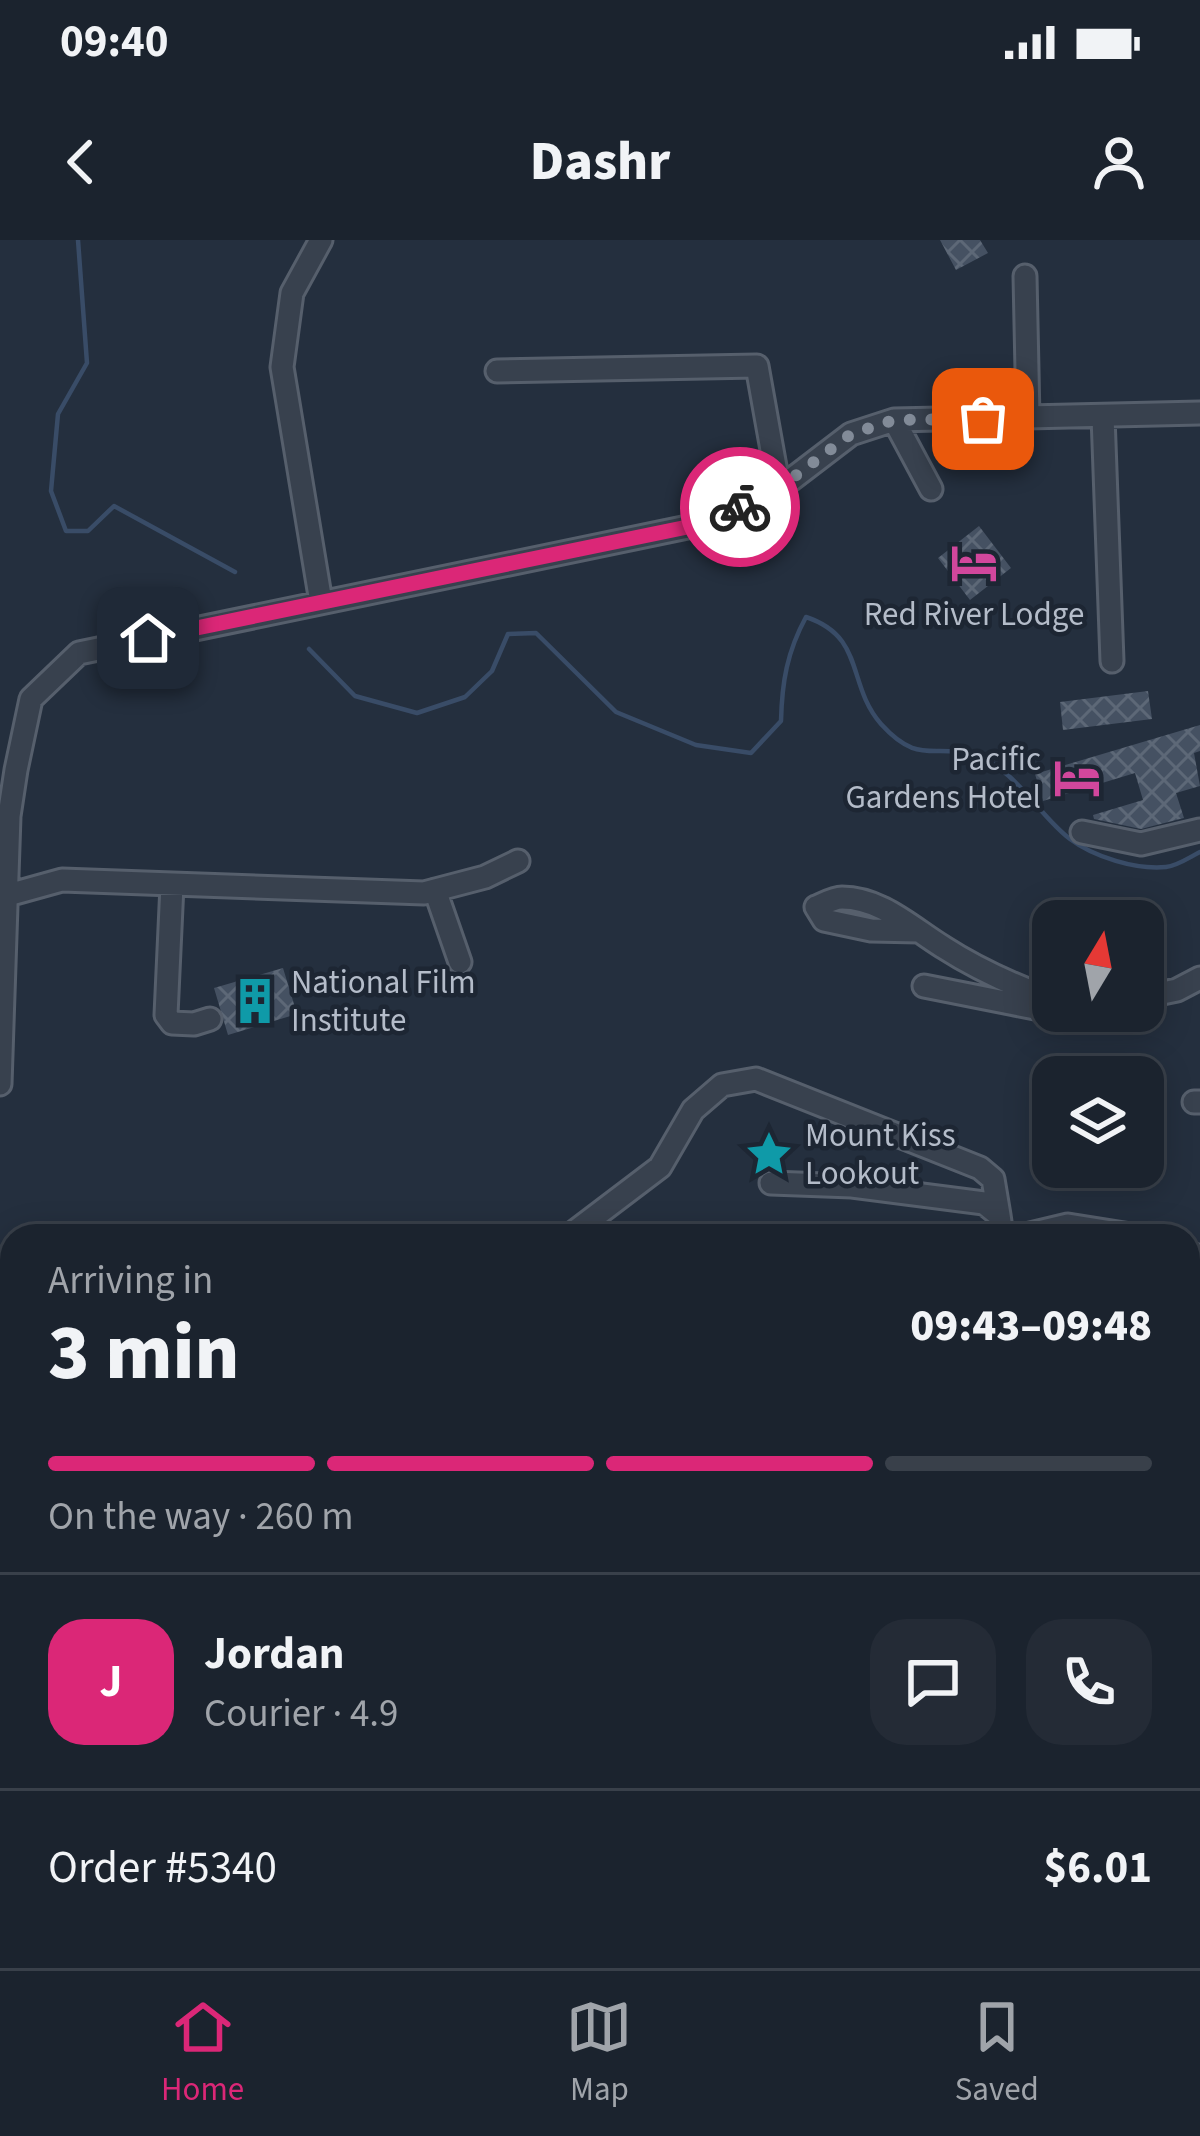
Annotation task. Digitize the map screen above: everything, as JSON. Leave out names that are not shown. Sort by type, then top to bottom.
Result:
[{"type":"street","points":[[321,240],[292,293],[282,367],[321,602]]},
{"type":"street","points":[[1025,276],[1028,418]]},
{"type":"street","points":[[497,371],[757,366],[779,488]]},
{"type":"street","points":[[0,1084],[8,895],[4,824],[31,699],[79,653],[702,524],[779,488],[851,434],[894,420],[1200,413]]},
{"type":"street","points":[[1103,416],[1112,662]]},
{"type":"street","points":[[894,420],[931,489]]},
{"type":"street","points":[[1082,832],[1141,844],[1200,830]]},
{"type":"street","points":[[8,895],[62,880],[434,890],[485,877],[518,861]]},
{"type":"street","points":[[172,885],[166,1016],[172,1023],[210,1019]]},
{"type":"street","points":[[434,890],[460,962]]},
{"type":"street","points":[[919,931],[1032,994]]},
{"type":"street","points":[[1164,993],[1200,978]]},
{"type":"street","points":[[924,986],[1032,1007]]},
{"type":"street","points":[[585,1224],[660,1166],[693,1110],[722,1085],[757,1078],[980,1168],[993,1180],[1000,1224]]},
{"type":"street","points":[[771,1183],[852,1186],[984,1204],[999,1224]]},
{"type":"building","points":[[940,240],[980,240],[988,253],[956,270]]},
{"type":"building","name":"Red River Lodge","points":[[979,526],[1011,568],[970,600],[938,558]]},
{"type":"building","points":[[1148,691],[1152,719],[1063,730],[1060,702]]},
{"type":"building","name":"Pacific Gardens Hotel","points":[[1200,725],[1200,751],[1194,753],[1200,786],[1176,793],[1184,818],[1141,829],[1094,819],[1093,815],[1143,800],[1135,773],[1043,801],[1035,774]]},
{"type":"building","name":"National Film Institute","points":[[283,968],[297,1014],[228,1035],[214,988]]},
{"type":"waterway","points":[[78,240],[87,363],[58,414],[51,491],[66,531],[88,531],[114,506],[235,572]]},
{"type":"waterway","points":[[309,649],[355,696],[417,713],[465,697],[492,671],[508,634],[536,633],[616,712],[696,745],[751,753],[781,721],[787,668],[806,617],[838,637],[870,709],[906,745],[988,761],[1014,781],[1058,829],[1103,857],[1166,867],[1200,852]]},
{"type":"way so far","points":[[740,507],[779,488],[851,434],[894,420],[983,419]]},
{"type":"place","name":"Red River Lodge","points":[[974,563]]},
{"type":"place","name":"Pacific Gardens Hotel","points":[[1077,778]]},
{"type":"place","name":"National Film Institute","points":[[255,1001]]},
{"type":"place","name":"Mount Kiss Lookout","points":[[769,1154]]},
{"type":"route","points":[[148,638],[702,524],[740,507]]}]
